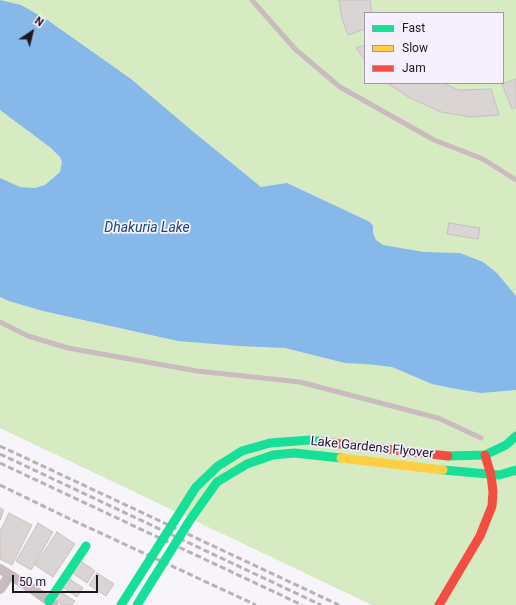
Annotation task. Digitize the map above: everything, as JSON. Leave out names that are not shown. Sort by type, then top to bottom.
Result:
[{"type":"main road","points":[[439,605],[480,536],[492,506],[493,492],[491,475],[485,455],[506,445],[516,436]]},
{"type":"main road","name":"Lake Gardens Flyover","points":[[121,605],[196,487],[218,466],[242,451],[270,443],[310,440],[448,456],[485,455]]},
{"type":"main road","name":"Lake Gardens Flyover","points":[[137,605],[190,520],[218,482],[247,464],[273,455],[294,453],[491,475],[505,474],[516,470]]},
{"type":"main road","points":[[51,603],[86,546]]},
{"type":"street","points":[[0,569],[31,588],[51,603]]},
{"type":"street","points":[[0,589],[10,575]]},
{"type":"lane","points":[[252,0],[295,49],[340,87],[434,140],[483,159],[516,180]]},
{"type":"lane","points":[[0,322],[28,336],[68,348],[198,371],[300,382],[438,418],[481,438]]},
{"type":"green space","points":[[0,0],[516,0],[516,605],[372,605],[0,428]]},
{"type":"water","name":"Dhakuria Lake","points":[[0,0],[21,5],[46,19],[131,79],[261,187],[287,183],[370,222],[373,226],[373,233],[376,240],[383,245],[424,252],[460,253],[483,262],[497,273],[516,296],[516,390],[481,393],[451,388],[432,384],[392,367],[345,363],[285,348],[178,341],[43,311],[0,297],[0,178],[20,187],[35,188],[45,185],[60,172],[62,162],[60,157],[51,148],[0,110]]},
{"type":"building","points":[[339,0],[370,0],[372,12],[364,12],[364,29],[348,35],[342,19]]},
{"type":"building","points":[[364,45],[364,59],[356,48]]},
{"type":"building","points":[[516,79],[516,107],[512,109],[502,84]]},
{"type":"building","points":[[389,84],[444,84],[459,90],[491,89],[499,115],[470,117],[441,112],[410,98]]},
{"type":"building","points":[[449,223],[480,228],[478,239],[447,234]]},
{"type":"building","points":[[0,508],[4,510],[0,520]]},
{"type":"building","points":[[9,513],[32,525],[12,565],[0,559],[0,531]]},
{"type":"building","points":[[38,523],[53,532],[31,570],[16,561]]},
{"type":"building","points":[[57,532],[75,544],[53,577],[35,565]]},
{"type":"building","points":[[79,560],[95,571],[87,583],[71,572]]},
{"type":"building","points":[[97,573],[114,584],[106,596],[89,585]]},
{"type":"building","points":[[68,578],[83,588],[77,597],[61,586]]},
{"type":"building","points":[[59,591],[75,601],[72,605],[62,605],[53,599]]},
{"type":"railway","points":[[0,446],[339,605]]},
{"type":"railway","points":[[0,454],[321,605]]},
{"type":"railway","points":[[0,463],[302,605]]},
{"type":"railway","points":[[0,485],[256,605]]},
{"type":"traffic: fast","points":[[448,456],[485,455],[506,445],[516,436]]},
{"type":"traffic: fast","points":[[121,605],[196,487],[218,466],[242,451],[270,443],[310,440],[332,443]]},
{"type":"traffic: fast","points":[[137,605],[190,520],[217,482],[247,464],[273,455],[294,453],[341,458]]},
{"type":"traffic: fast","points":[[443,470],[499,475],[516,470]]},
{"type":"traffic: fast","points":[[49,601],[86,546]]},
{"type":"traffic: jam","points":[[332,443],[448,456]]},
{"type":"traffic: jam","points":[[439,605],[480,536],[492,506],[493,492],[491,475],[485,455]]},
{"type":"traffic: slow","points":[[341,458],[443,470]]}]
